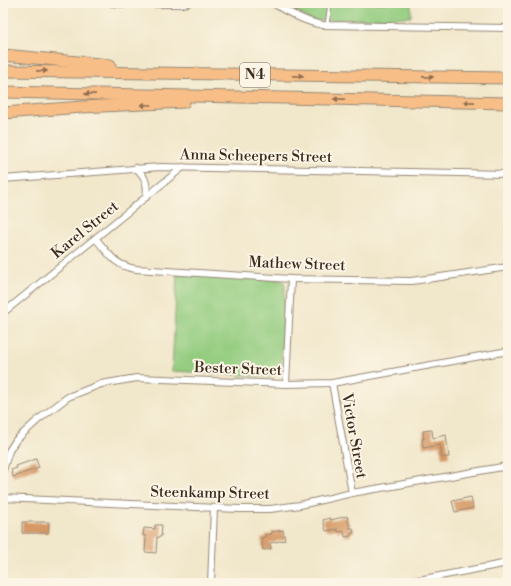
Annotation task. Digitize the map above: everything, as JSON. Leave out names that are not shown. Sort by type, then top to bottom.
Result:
[{"type":"highway","points":[[3,55],[93,64],[273,75]]},
{"type":"highway","name":"N4","points":[[3,70],[508,78]]},
{"type":"highway","name":"N4","points":[[3,92],[508,103]]},
{"type":"highway","points":[[3,113],[82,107],[268,97]]},
{"type":"street","points":[[112,3],[188,3]]},
{"type":"street","points":[[273,3],[306,21],[327,25],[508,28]]},
{"type":"street","name":"Anna Scheepers Street","points":[[3,178],[136,168],[183,167],[508,174]]},
{"type":"street","name":"Karel Street","points":[[3,313],[183,167]]},
{"type":"street","points":[[136,168],[146,180],[146,198]]},
{"type":"street","name":"Mathew Street","points":[[96,238],[116,262],[130,268],[291,279],[411,280],[508,267]]},
{"type":"street","points":[[286,384],[291,279]]},
{"type":"street","name":"Bester Street","points":[[3,470],[9,451],[16,440],[39,419],[68,397],[101,384],[137,378],[286,384],[332,383],[508,352]]},
{"type":"street","name":"Victor Street","points":[[332,383],[352,493]]},
{"type":"street","name":"Steenkamp Street","points":[[3,498],[214,508],[270,509],[300,505],[352,493],[508,466]]},
{"type":"street","points":[[211,583],[214,508]]},
{"type":"street","points":[[404,583],[508,563]]},
{"type":"lane","points":[[327,25],[330,3]]},
{"type":"green space","points":[[278,3],[411,3],[411,17],[313,21]]},
{"type":"green space","points":[[177,274],[281,280],[284,282],[281,369],[276,376],[270,377],[172,371]]},
{"type":"building","points":[[432,430],[433,438],[446,435],[449,457],[442,458],[440,445],[423,448],[423,431]]},
{"type":"building","points":[[36,459],[39,468],[13,477],[11,470],[17,468],[16,466]]},
{"type":"building","points":[[471,497],[473,508],[455,512],[452,501]]},
{"type":"building","points":[[347,516],[350,528],[353,528],[354,533],[351,533],[351,536],[345,537],[344,531],[338,532],[337,529],[326,531],[323,520],[330,518],[331,520]]},
{"type":"building","points":[[22,522],[49,522],[48,533],[22,533]]},
{"type":"building","points":[[155,525],[162,525],[161,537],[157,537],[156,553],[145,552],[146,536],[143,536],[144,528],[155,529]]},
{"type":"building","points":[[283,530],[285,540],[270,543],[271,549],[263,550],[261,538],[265,537],[265,535],[272,534],[271,532]]}]
